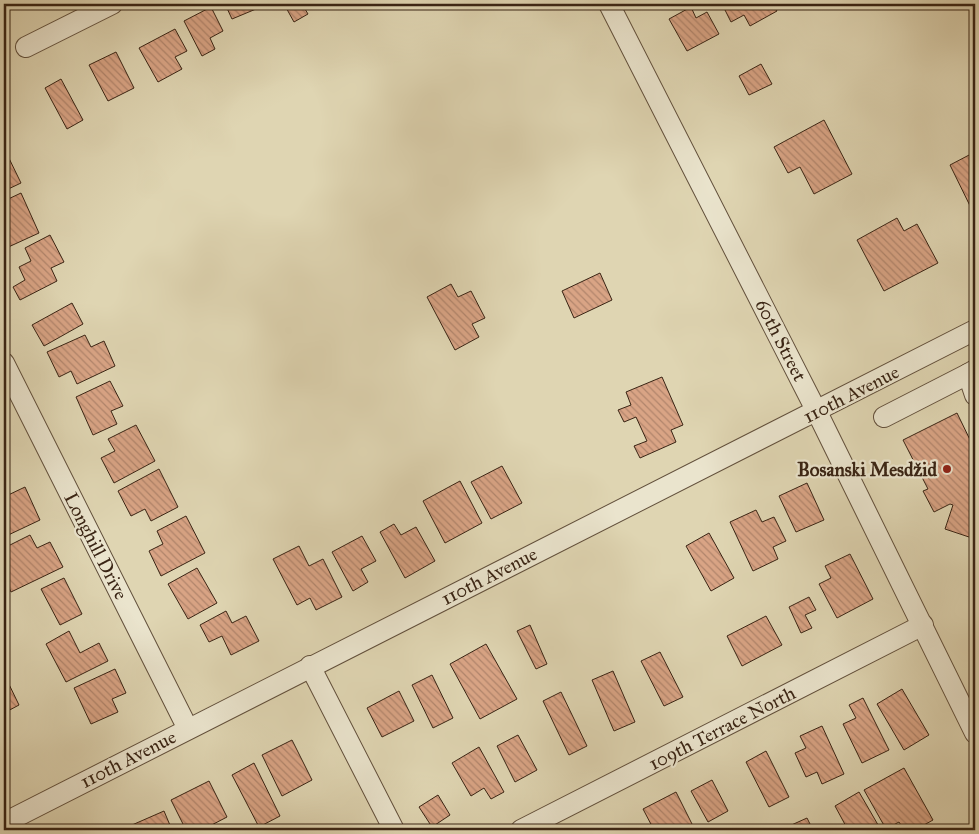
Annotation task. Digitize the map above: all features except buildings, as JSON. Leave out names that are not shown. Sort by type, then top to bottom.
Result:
[{"type":"street","points":[[26,47],[112,4]]},
{"type":"street","name":"60th Street","points":[[612,5],[817,412],[975,733]]},
{"type":"street","name":"110th Avenue","points":[[4,823],[310,666],[817,412],[975,330]]},
{"type":"street","name":"Longhill Drive","points":[[4,363],[188,728]]},
{"type":"street","points":[[884,417],[972,372],[975,395]]},
{"type":"street","name":"109th Terrace North","points":[[521,830],[923,625]]},
{"type":"street","points":[[310,666],[394,830]]},
{"type":"place","name":"Bosanski Mesdžid","points":[[947,469]]}]
